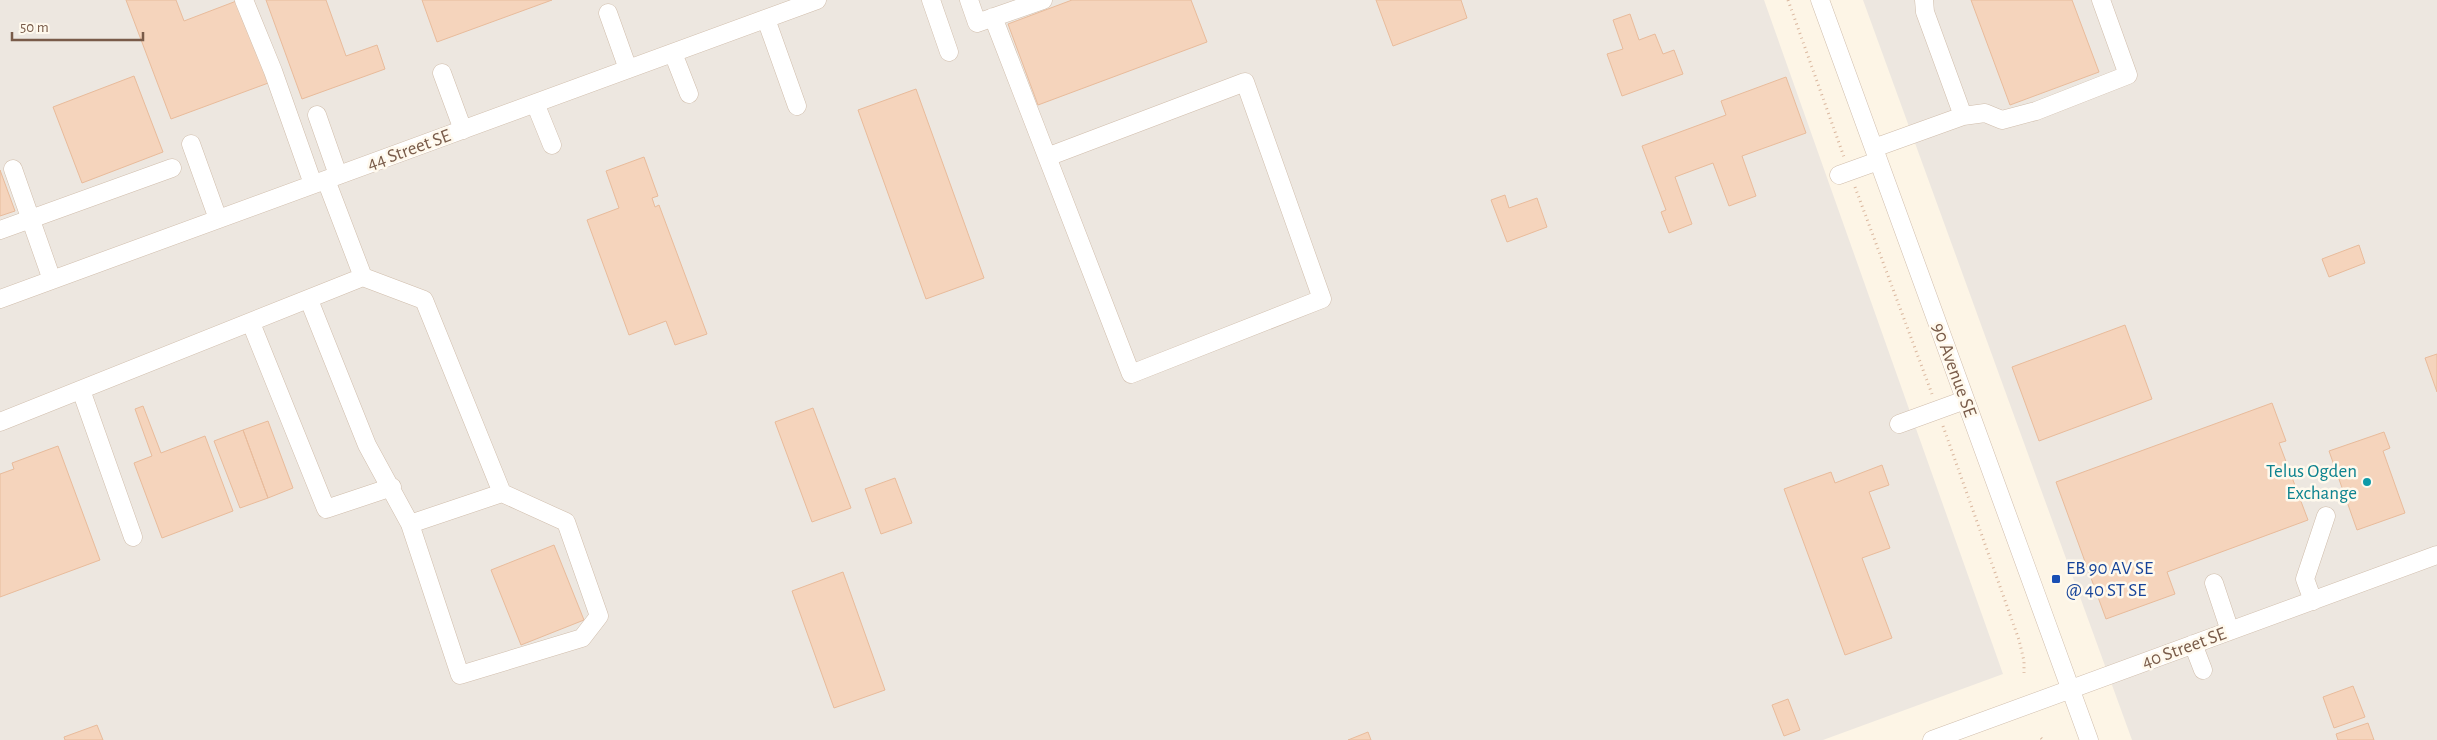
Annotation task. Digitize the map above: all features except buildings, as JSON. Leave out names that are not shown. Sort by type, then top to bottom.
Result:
[{"type":"street","points":[[244,0],[273,71],[326,180],[363,277]]},
{"type":"street","name":"44 Street SE","points":[[0,299],[817,0]]},
{"type":"street","points":[[931,0],[950,52]]},
{"type":"street","points":[[969,0],[977,23],[1043,0]]},
{"type":"street","name":"90 Avenue SE","points":[[1820,0],[2089,740]]},
{"type":"street","points":[[1924,0],[1925,12],[1963,116]]},
{"type":"street","points":[[1844,174],[1876,155],[1963,116],[1985,113],[2002,120],[2036,110],[2128,75],[2101,0]]},
{"type":"street","points":[[608,13],[628,69]]},
{"type":"street","points":[[993,17],[1047,157],[1131,374],[1322,299],[1245,82],[1047,157]]},
{"type":"street","points":[[766,19],[797,106]]},
{"type":"street","points":[[673,53],[689,94]]},
{"type":"street","points":[[442,73],[462,130]]},
{"type":"street","points":[[535,103],[552,145]]},
{"type":"street","points":[[317,116],[326,180]]},
{"type":"street","points":[[191,144],[218,219]]},
{"type":"street","points":[[13,168],[52,280]]},
{"type":"street","points":[[0,230],[172,168]]},
{"type":"street","points":[[0,422],[363,277],[424,300],[502,493]]},
{"type":"street","points":[[309,300],[367,445],[392,487],[410,524],[460,676],[582,638],[599,616],[566,522],[502,493],[410,524]]},
{"type":"street","points":[[251,323],[326,509],[392,487]]},
{"type":"street","points":[[81,390],[134,537]]},
{"type":"street","points":[[1899,424],[1965,400]]},
{"type":"street","points":[[2313,600],[2305,579],[2326,516]]},
{"type":"street","name":"40 Street SE","points":[[1932,740],[2437,555]]},
{"type":"street","points":[[2214,583],[2230,631]]},
{"type":"street","points":[[2193,644],[2203,670]]},
{"type":"path","points":[[1788,0],[1844,174],[1938,410],[2019,640],[2024,661],[2024,673]]},
{"type":"shaded area","points":[[0,0],[1764,0],[2003,674],[1823,740],[0,740]]},
{"type":"shaded area","points":[[1863,0],[2437,0],[2437,740],[2132,740]]},
{"type":"place","name":"Telus Ogden Exchange","points":[[2367,482]]},
{"type":"place","name":"EB 90 AV SE @ 40 ST SE","points":[[2056,579]]}]
